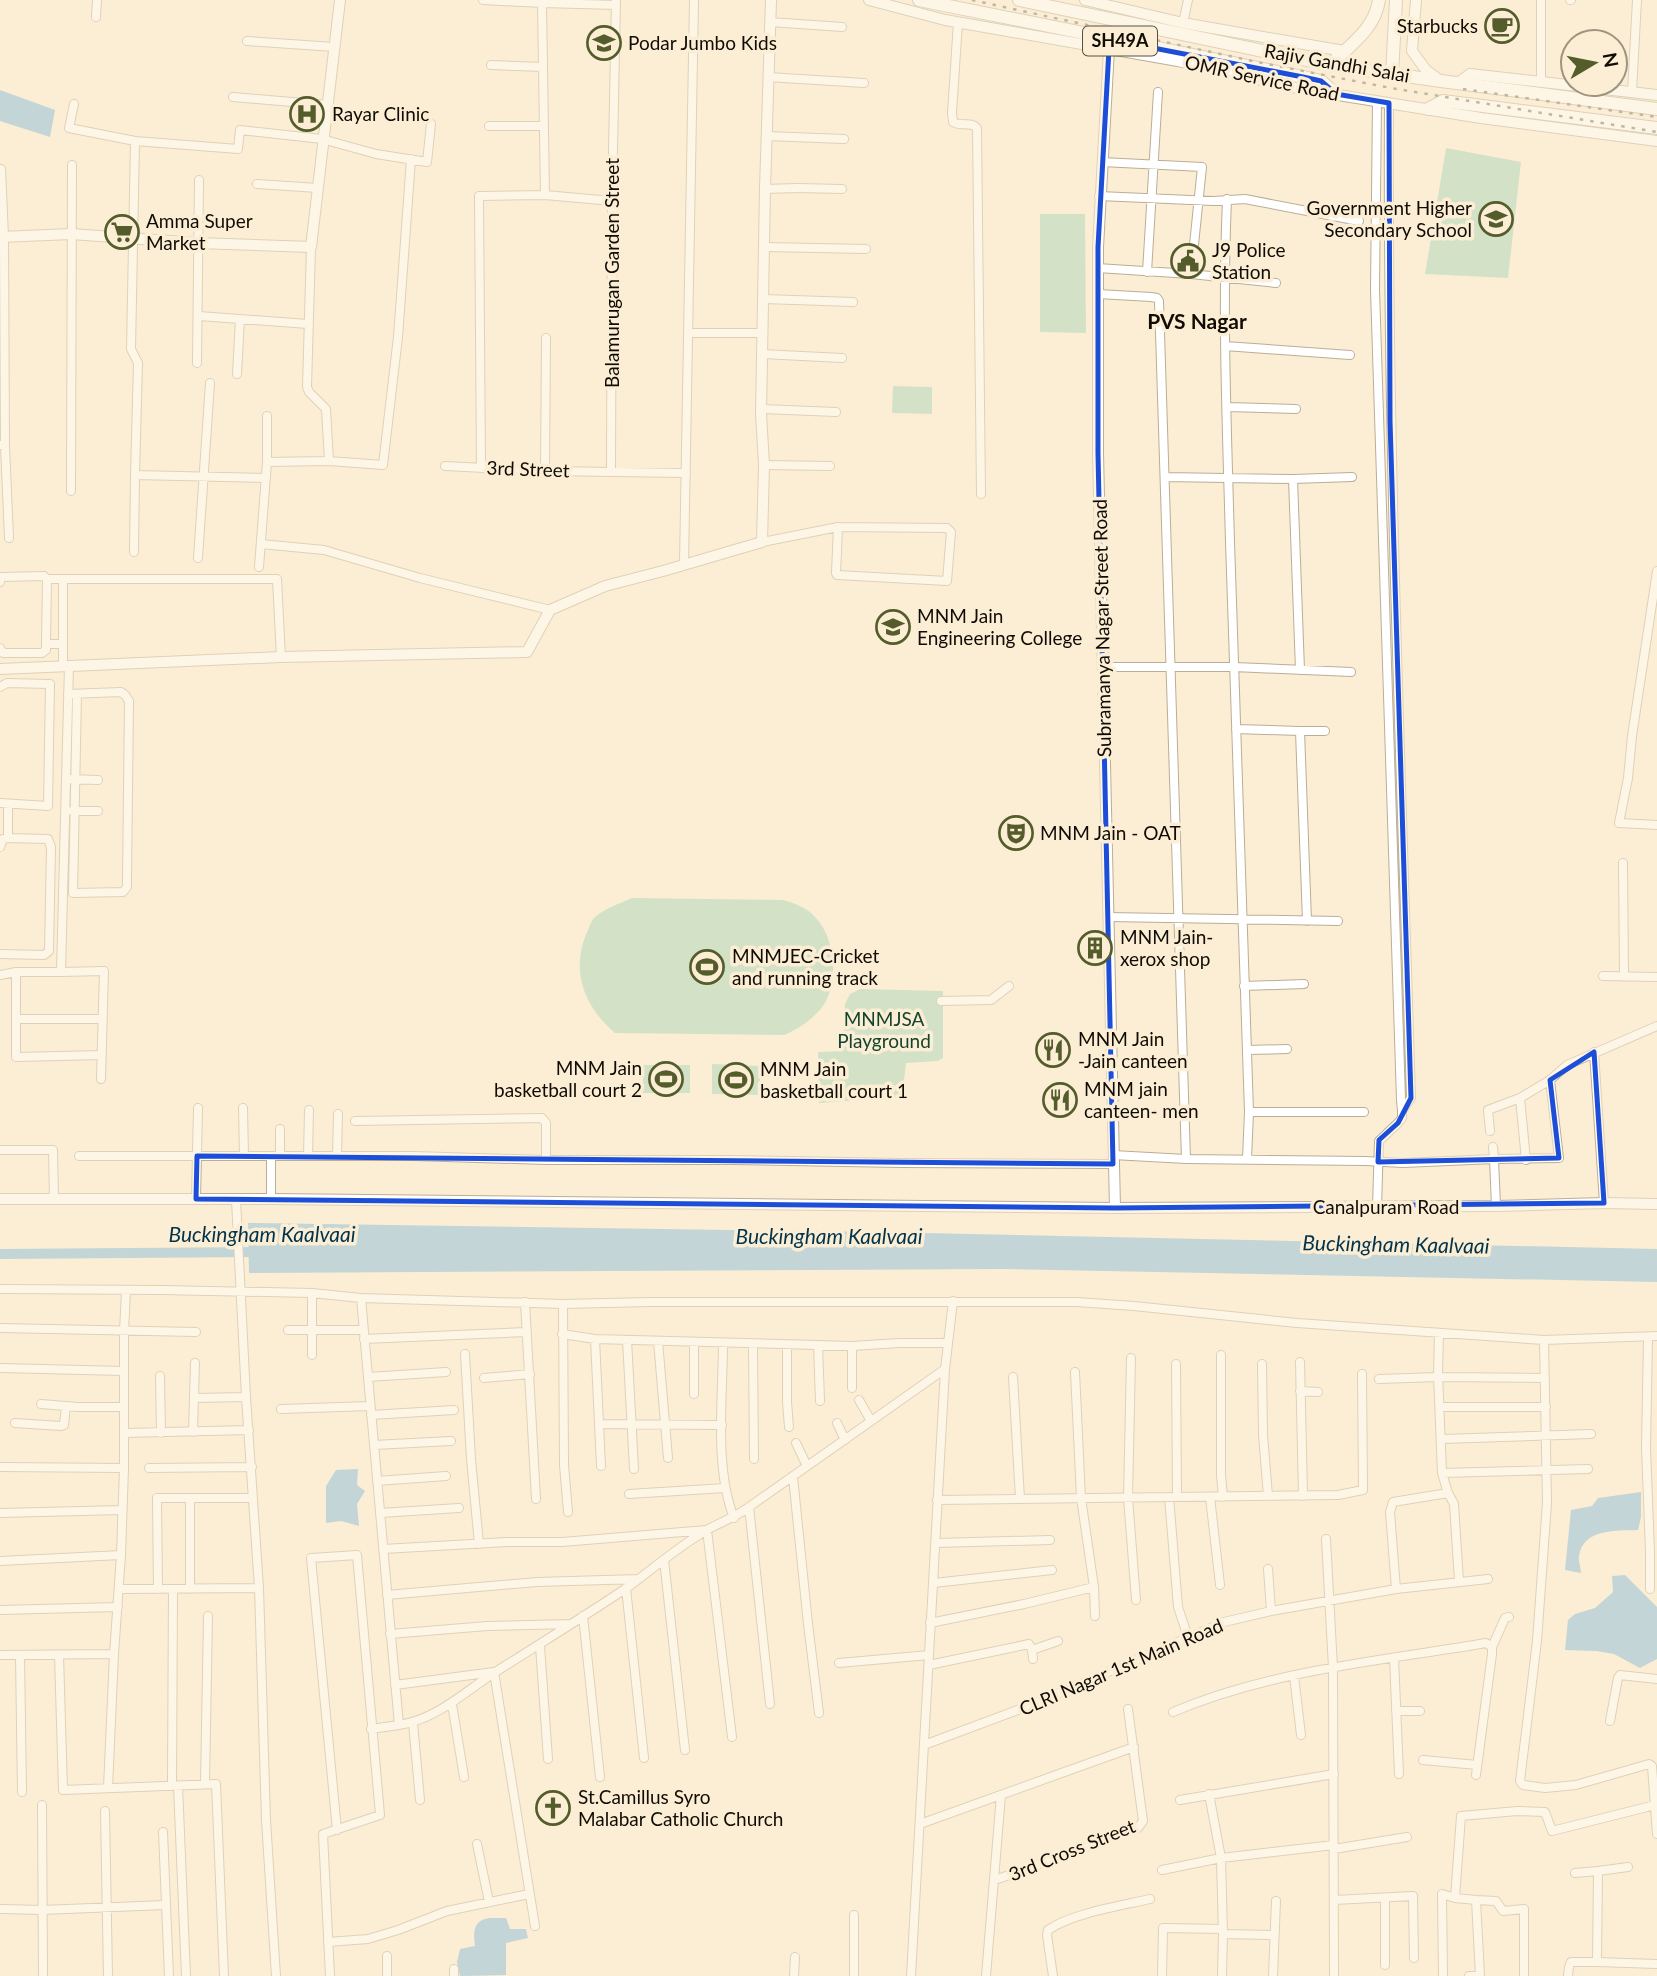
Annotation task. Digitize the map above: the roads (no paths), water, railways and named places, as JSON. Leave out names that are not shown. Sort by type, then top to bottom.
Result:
[{"type":"main road","name":"Rajiv Gandhi Salai","points":[[919,0],[1111,44],[1321,81],[1336,94]]},
{"type":"main road","name":"Rajiv Gandhi Salai","points":[[1020,0],[1330,65],[1657,109]]},
{"type":"main road","points":[[1330,65],[1361,37],[1377,14],[1379,0]]},
{"type":"main road","points":[[1392,74],[1396,0]]},
{"type":"main road","points":[[1427,109],[1443,101],[1657,128]]},
{"type":"street","points":[[96,17],[97,0]]},
{"type":"street","points":[[329,461],[326,409],[309,393],[307,387],[308,324],[311,247],[340,0]]},
{"type":"street","points":[[483,0],[616,3]]},
{"type":"street","points":[[684,564],[694,0]]},
{"type":"street","points":[[762,542],[764,465],[761,409],[771,0]]},
{"type":"street","name":"OMR Service Road","points":[[869,0],[958,22],[1111,44],[1301,89],[1657,141]]},
{"type":"street","points":[[1085,0],[1183,23],[1344,51]]},
{"type":"street","points":[[1183,23],[1188,0]]},
{"type":"street","points":[[1416,0],[1412,51],[1426,70],[1441,81]]},
{"type":"street","points":[[1541,0],[1541,82]]},
{"type":"street","points":[[1633,92],[1636,0]]},
{"type":"street","points":[[542,1],[545,195]]},
{"type":"street","name":"Balamurugan Garden Street","points":[[611,471],[616,3]]},
{"type":"street","points":[[770,22],[842,27]]},
{"type":"street","points":[[958,22],[952,113],[954,122],[961,125],[971,124],[977,128],[981,494]]},
{"type":"street","points":[[247,41],[334,47]]},
{"type":"street","name":"Subramanya Nagar Street Road","points":[[1111,44],[1099,196],[1097,268],[1098,453],[1115,1208]]},
{"type":"street","points":[[491,65],[543,67]]},
{"type":"street","points":[[1458,83],[1470,74],[1657,95]]},
{"type":"street","points":[[768,77],[864,83]]},
{"type":"street","points":[[1147,272],[1158,92]]},
{"type":"street","points":[[233,97],[327,105]]},
{"type":"street","points":[[1377,101],[1375,290],[1378,428],[1402,1111],[1402,1118],[1379,1141],[1377,1207]]},
{"type":"street","points":[[1389,103],[1390,421],[1411,1098],[1402,1111]]},
{"type":"street","points":[[74,104],[69,128],[135,141],[238,149],[240,130],[322,139],[376,154],[427,162],[431,124]]},
{"type":"street","points":[[489,126],[544,127]]},
{"type":"street","points":[[767,136],[844,139]]},
{"type":"street","points":[[134,552],[138,363],[131,349],[135,141]]},
{"type":"street","points":[[267,462],[329,461],[383,465],[398,337],[411,159]]},
{"type":"street","points":[[1102,162],[1202,167],[1191,274]]},
{"type":"street","points":[[71,491],[72,165]]},
{"type":"street","points":[[1,169],[2,445],[9,538]]},
{"type":"street","points":[[197,363],[199,180]]},
{"type":"street","points":[[257,184],[318,188]]},
{"type":"street","points":[[765,188],[842,190]]},
{"type":"street","points":[[481,468],[479,196],[545,195],[612,201]]},
{"type":"street","points":[[1099,196],[1245,199],[1359,221]]},
{"type":"street","points":[[1227,199],[1225,346],[1249,1112],[1247,1159]]},
{"type":"street","points":[[2,237],[71,234],[198,243],[311,247]]},
{"type":"street","points":[[765,247],[866,248]]},
{"type":"street","points":[[1097,268],[1276,283]]},
{"type":"street","points":[[1098,294],[1151,297],[1159,301],[1186,1159]]},
{"type":"street","points":[[764,299],[853,302]]},
{"type":"street","points":[[198,316],[308,324]]},
{"type":"street","points":[[237,374],[240,319]]},
{"type":"street","points":[[688,333],[763,333]]},
{"type":"street","points":[[545,471],[547,338]]},
{"type":"street","points":[[1225,346],[1350,355]]},
{"type":"street","points":[[762,354],[842,358]]},
{"type":"street","points":[[198,558],[210,383]]},
{"type":"street","points":[[1227,407],[1296,410]]},
{"type":"street","points":[[761,409],[836,412]]},
{"type":"street","points":[[259,567],[267,462],[267,415]]},
{"type":"street","points":[[764,465],[830,466]]},
{"type":"street","name":"3rd Street","points":[[445,466],[611,471]]},
{"type":"street","points":[[611,471],[686,473]]},
{"type":"street","points":[[135,475],[266,478]]},
{"type":"street","points":[[1165,477],[1352,477]]},
{"type":"street","points":[[1293,479],[1300,670]]},
{"type":"street","points":[[261,544],[324,550],[420,578],[550,610],[605,586],[762,542],[838,527],[947,528],[950,532],[947,580],[837,575],[838,527]]},
{"type":"street","points":[[1657,571],[1628,778],[1619,823],[1657,825]]},
{"type":"street","points":[[0,582],[1,577],[44,576],[47,579],[277,579],[281,657]]},
{"type":"street","points":[[0,649],[3,653],[42,653],[46,650],[47,579]]},
{"type":"street","points":[[61,972],[72,694],[63,644],[63,579]]},
{"type":"street","points":[[0,669],[281,657],[527,652],[550,610]]},
{"type":"street","points":[[46,644],[63,644]]},
{"type":"street","points":[[1103,667],[1234,667],[1351,672]]},
{"type":"street","points":[[0,687],[7,683],[69,684]]},
{"type":"street","points":[[48,806],[50,684]]},
{"type":"street","points":[[63,892],[123,892],[127,887],[129,702],[121,692],[72,694]]},
{"type":"street","points":[[1236,729],[1325,731]]},
{"type":"street","points":[[1300,731],[1307,921]]},
{"type":"street","points":[[70,779],[98,779]]},
{"type":"street","points":[[8,838],[4,804],[98,811]]},
{"type":"street","points":[[68,809],[73,893]]},
{"type":"street","points":[[0,846],[3,839],[8,838],[48,839],[51,847],[49,951]]},
{"type":"street","points":[[51,847],[64,847]]},
{"type":"street","points":[[1623,863],[1624,976]]},
{"type":"street","points":[[1108,917],[1338,921]]},
{"type":"street","points":[[0,954],[44,955],[49,951],[61,951]]},
{"type":"street","points":[[0,975],[16,972],[104,971],[101,1079]]},
{"type":"street","points":[[16,972],[16,1057],[102,1055]]},
{"type":"street","points":[[1603,976],[1657,977]]},
{"type":"street","points":[[1244,986],[1304,984]]},
{"type":"street","points":[[941,1001],[991,1000],[1009,986]]},
{"type":"street","points":[[16,1019],[102,1019]]},
{"type":"street","points":[[1490,1131],[1489,1110],[1520,1098],[1550,1080],[1567,1065],[1657,1026]]},
{"type":"street","points":[[1247,1049],[1287,1049]]},
{"type":"street","points":[[1594,1052],[1604,1202]]},
{"type":"street","points":[[79,1156],[414,1156],[546,1160],[1247,1159],[1403,1163],[1526,1160],[1559,1158],[1550,1080]]},
{"type":"street","points":[[1520,1098],[1526,1160]]},
{"type":"street","points":[[196,1199],[198,1108]]},
{"type":"street","points":[[243,1108],[244,1156]]},
{"type":"street","points":[[308,1156],[309,1110]]},
{"type":"street","points":[[1249,1112],[1364,1112]]},
{"type":"street","points":[[337,1156],[338,1114]]},
{"type":"street","points":[[355,1121],[542,1118],[546,1123],[546,1160]]},
{"type":"street","points":[[271,1199],[280,1129]]},
{"type":"street","points":[[1493,1147],[1496,1206]]},
{"type":"street","points":[[0,1150],[53,1150],[54,1198]]},
{"type":"street","name":"Canalpuram Road","points":[[0,1199],[271,1199],[1115,1208],[1496,1206],[1604,1202],[1657,1204]]},
{"type":"street","points":[[236,1200],[254,1498],[266,1820],[276,1976]]},
{"type":"street","points":[[0,1289],[312,1293],[360,1298],[563,1304],[953,1301],[1088,1303],[1297,1323],[1439,1333],[1544,1339],[1653,1336],[1646,1448],[1650,1589]]},
{"type":"street","points":[[108,1788],[121,1555],[126,1290]]},
{"type":"street","points":[[312,1293],[312,1355]]},
{"type":"street","points":[[360,1298],[399,1725]]},
{"type":"street","points":[[911,1976],[945,1369],[953,1301]]},
{"type":"street","points":[[525,1302],[536,1499]]},
{"type":"street","points":[[563,1304],[564,1465],[568,1513]]},
{"type":"street","points":[[0,1328],[196,1332]]},
{"type":"street","points":[[288,1330],[364,1335],[527,1332]]},
{"type":"street","points":[[1439,1333],[1442,1473],[1454,1504],[1459,1581]]},
{"type":"street","points":[[562,1334],[596,1339],[787,1345],[881,1346],[899,1343],[948,1343]]},
{"type":"street","points":[[596,1339],[601,1466]]},
{"type":"street","points":[[1544,1339],[1547,1503],[1538,1624],[1521,1783],[1545,1788],[1576,1785],[1649,1764],[1657,1834]]},
{"type":"street","points":[[627,1340],[634,1469]]},
{"type":"street","points":[[658,1341],[668,1458]]},
{"type":"street","points":[[694,1342],[694,1394]]},
{"type":"street","points":[[723,1343],[722,1456],[727,1502],[734,1518]]},
{"type":"street","points":[[754,1344],[754,1459]]},
{"type":"street","points":[[787,1345],[789,1427]]},
{"type":"street","points":[[818,1345],[820,1401]]},
{"type":"street","points":[[852,1346],[852,1388]]},
{"type":"street","points":[[465,1354],[479,1544]]},
{"type":"street","points":[[1221,1355],[1223,1497]]},
{"type":"street","points":[[1131,1358],[1128,1498],[1136,1600]]},
{"type":"street","points":[[193,1432],[195,1363]]},
{"type":"street","points":[[1300,1363],[1303,1496]]},
{"type":"street","points":[[1177,1364],[1173,1497],[1178,1607],[1188,1637]]},
{"type":"street","points":[[1262,1364],[1263,1435],[1268,1496]]},
{"type":"street","points":[[0,1368],[124,1371]]},
{"type":"street","points":[[371,1729],[413,1723],[452,1704],[494,1672],[540,1646],[707,1530],[734,1518],[945,1369]]},
{"type":"street","points":[[368,1377],[446,1372]]},
{"type":"street","points":[[1075,1372],[1081,1498],[1094,1587],[1095,1616]]},
{"type":"street","points":[[484,1378],[530,1374]]},
{"type":"street","points":[[937,1500],[1303,1496],[1338,1495],[1363,1490],[1362,1374]]},
{"type":"street","points":[[160,1376],[161,1433]]},
{"type":"street","points":[[1013,1377],[1020,1499]]},
{"type":"street","points":[[1379,1379],[1545,1378]]},
{"type":"street","points":[[1300,1391],[1318,1392]]},
{"type":"street","points":[[194,1398],[246,1397]]},
{"type":"street","points":[[859,1400],[871,1421]]},
{"type":"street","points":[[41,1404],[124,1407]]},
{"type":"street","points":[[15,1423],[61,1426],[65,1421],[66,1406]]},
{"type":"street","points":[[1440,1407],[1546,1407]]},
{"type":"street","points":[[281,1409],[454,1410]]},
{"type":"street","points":[[837,1423],[845,1440]]},
{"type":"street","points":[[599,1424],[722,1425]]},
{"type":"street","points":[[124,1433],[248,1430]]},
{"type":"street","points":[[1442,1439],[1591,1434]]},
{"type":"street","points":[[373,1446],[451,1441]]},
{"type":"street","points":[[796,1443],[807,1466]]},
{"type":"street","points":[[0,1467],[124,1468]]},
{"type":"street","points":[[149,1468],[252,1467]]},
{"type":"street","points":[[1442,1473],[1588,1469]]},
{"type":"street","points":[[377,1481],[446,1476]]},
{"type":"street","points":[[793,1477],[819,1713]]},
{"type":"street","points":[[629,1494],[725,1488]]},
{"type":"street","points":[[1396,1589],[1390,1512],[1393,1502],[1448,1493]]},
{"type":"street","points":[[1210,1497],[1220,1585]]},
{"type":"street","points":[[158,1589],[158,1498],[254,1498]]},
{"type":"street","points":[[190,1498],[190,1589]]},
{"type":"street","points":[[749,1507],[770,1704]]},
{"type":"street","points":[[380,1513],[459,1508]]},
{"type":"street","points":[[0,1513],[122,1510]]},
{"type":"street","points":[[383,1549],[507,1542],[562,1542],[707,1530]]},
{"type":"street","points":[[707,1530],[732,1737]]},
{"type":"street","points":[[1326,1539],[1333,1668],[1334,1976]]},
{"type":"street","points":[[936,1544],[1050,1540]]},
{"type":"street","points":[[0,1561],[121,1555]]},
{"type":"street","points":[[330,1976],[323,1834],[337,1830],[380,1815],[356,1555],[311,1558],[337,1830]]},
{"type":"street","points":[[664,1560],[685,1750]]},
{"type":"street","points":[[1268,1569],[1271,1611]]},
{"type":"street","points":[[934,1583],[1052,1570]]},
{"type":"street","points":[[387,1595],[537,1582],[639,1579]]},
{"type":"street","name":"CLRI Nagar 1st Main Road","points":[[924,1745],[1031,1705],[1224,1622],[1396,1589],[1488,1579]]},
{"type":"street","points":[[930,1623],[1094,1587]]},
{"type":"street","points":[[119,1589],[258,1588]]},
{"type":"street","points":[[626,1588],[644,1758]]},
{"type":"street","points":[[173,1589],[175,1786],[186,1976]]},
{"type":"street","points":[[0,1610],[118,1607]]},
{"type":"street","points":[[205,1784],[208,1616]]},
{"type":"street","points":[[583,1616],[600,1777]]},
{"type":"street","points":[[1476,1775],[1492,1647],[1504,1618],[1509,1617]]},
{"type":"street","points":[[390,1634],[487,1626],[571,1624]]},
{"type":"street","points":[[839,1663],[929,1660],[1029,1644],[1033,1655],[1058,1641]]},
{"type":"street","points":[[1173,1712],[1247,1685],[1486,1643],[1492,1647]]},
{"type":"street","points":[[540,1646],[548,1759]]},
{"type":"street","points":[[0,1656],[114,1654]]},
{"type":"street","points":[[20,1655],[22,1792]]},
{"type":"street","points":[[59,1655],[63,1790],[216,1784],[225,1976]]},
{"type":"street","points":[[1394,1658],[1399,1774]]},
{"type":"street","points":[[394,1685],[494,1672]]},
{"type":"street","points":[[494,1672],[535,1926]]},
{"type":"street","points":[[1610,1721],[1620,1675],[1657,1679]]},
{"type":"street","points":[[1294,1676],[1301,1735]]},
{"type":"street","points":[[452,1704],[464,1777]]},
{"type":"street","name":"3rd Cross Street","points":[[995,1880],[1138,1828],[1143,1821],[1128,1709]]},
{"type":"street","points":[[1396,1711],[1420,1711]]},
{"type":"street","points":[[413,1723],[420,1800]]},
{"type":"street","points":[[920,1824],[1134,1747]]},
{"type":"street","points":[[1423,1760],[1477,1765]]},
{"type":"street","points":[[1180,1800],[1334,1774]]},
{"type":"street","points":[[1209,1794],[1221,1858],[1222,1976]]},
{"type":"street","name":"3rd Cross Street","points":[[986,1976],[1001,1795]]},
{"type":"street","points":[[42,1805],[43,1976]]},
{"type":"street","points":[[1455,1898],[1461,1816],[1517,1811],[1545,1812],[1552,1831],[1655,1805]]},
{"type":"street","points":[[105,1811],[108,1976]]},
{"type":"street","points":[[163,1832],[169,1976]]},
{"type":"street","points":[[1162,1870],[1221,1858],[1407,1837]]},
{"type":"street","points":[[477,1844],[489,1902]]},
{"type":"street","points":[[1575,1872],[1628,1867]]},
{"type":"street","points":[[1597,1962],[1598,1871]]},
{"type":"street","points":[[328,1942],[368,1939],[447,1911],[530,1894]]},
{"type":"street","points":[[1443,1976],[1442,1894],[1455,1898],[1496,1901],[1503,1910],[1524,1909],[1524,1976]]},
{"type":"street","points":[[1334,1900],[1413,1896],[1414,1958]]},
{"type":"street","points":[[1385,1898],[1385,1965]]},
{"type":"street","points":[[1053,1976],[1048,1930],[1089,1914],[1150,1899]]},
{"type":"street","points":[[1469,1976],[1480,1976],[1476,1900]]},
{"type":"street","points":[[1273,1976],[1276,1901]]},
{"type":"street","points":[[0,1909],[166,1905]]},
{"type":"street","points":[[853,1976],[854,1915]]},
{"type":"street","points":[[1162,1976],[1163,1928],[1275,1935]]},
{"type":"street","points":[[387,1956],[387,1976]]},
{"type":"street","points":[[794,1976],[795,1957]]},
{"type":"street","points":[[1568,1976],[1571,1962],[1657,1964]]},
{"type":"water","points":[[0,90],[55,110],[50,137],[0,121]]},
{"type":"water","points":[[248,1223],[877,1232],[1657,1249],[1657,1282],[1002,1269],[249,1273]]},
{"type":"water","points":[[358,1469],[357,1485],[365,1491],[357,1504],[359,1526],[341,1521],[326,1523],[326,1486],[336,1470]]},
{"type":"water","points":[[1641,1492],[1638,1530],[1611,1531],[1594,1536],[1582,1547],[1579,1558],[1581,1573],[1565,1570],[1571,1510],[1592,1506],[1598,1498]]},
{"type":"water","points":[[1625,1575],[1657,1607],[1657,1659],[1640,1668],[1614,1654],[1565,1650],[1568,1620],[1575,1614],[1595,1608],[1613,1592],[1612,1576]]},
{"type":"water","points":[[490,1918],[506,1918],[510,1929],[526,1929],[528,1938],[506,1943],[506,1975],[460,1976],[457,1962],[460,1949],[475,1946],[477,1924]]},
{"type":"waterway","name":"Buckingham Kaalvaai","points":[[0,1254],[261,1252]]},
{"type":"railway","points":[[972,0],[1391,88],[1657,132]]},
{"type":"railway","points":[[1463,89],[1657,117]]},
{"type":"place","name":"Starbucks","points":[[1502,26]]},
{"type":"place","name":"Podar Jumbo Kids","points":[[604,43]]},
{"type":"place","name":"Rayar Clinic","points":[[307,114]]},
{"type":"place","name":"Government Higher Secondary School","points":[[1496,219]]},
{"type":"place","name":"Amma Super Market","points":[[122,232]]},
{"type":"place","name":"J9 Police Station","points":[[1188,261]]},
{"type":"place","name":"MNM Jain Engineering College","points":[[893,627]]},
{"type":"place","name":"MNM Jain - OAT","points":[[1016,833]]},
{"type":"place","name":"MNM Jain- xerox shop","points":[[1095,948]]},
{"type":"place","name":"MNMJEC-Cricket and running track","points":[[707,967]]},
{"type":"place","name":"MNM Jain -Jain canteen","points":[[1053,1050]]},
{"type":"place","name":"MNM Jain basketball court 2","points":[[666,1079]]},
{"type":"place","name":"MNM Jain basketball court 1","points":[[736,1080]]},
{"type":"place","name":"MNM jain canteen- men","points":[[1060,1100]]},
{"type":"place","name":"St.Camillus Syro Malabar Catholic Church","points":[[553,1808]]},
{"type":"district","name":"PVS Nagar","points":[[1197,322]]},
{"type":"park label","name":"MNMJSA Playground","points":[[884,1030]]}]
